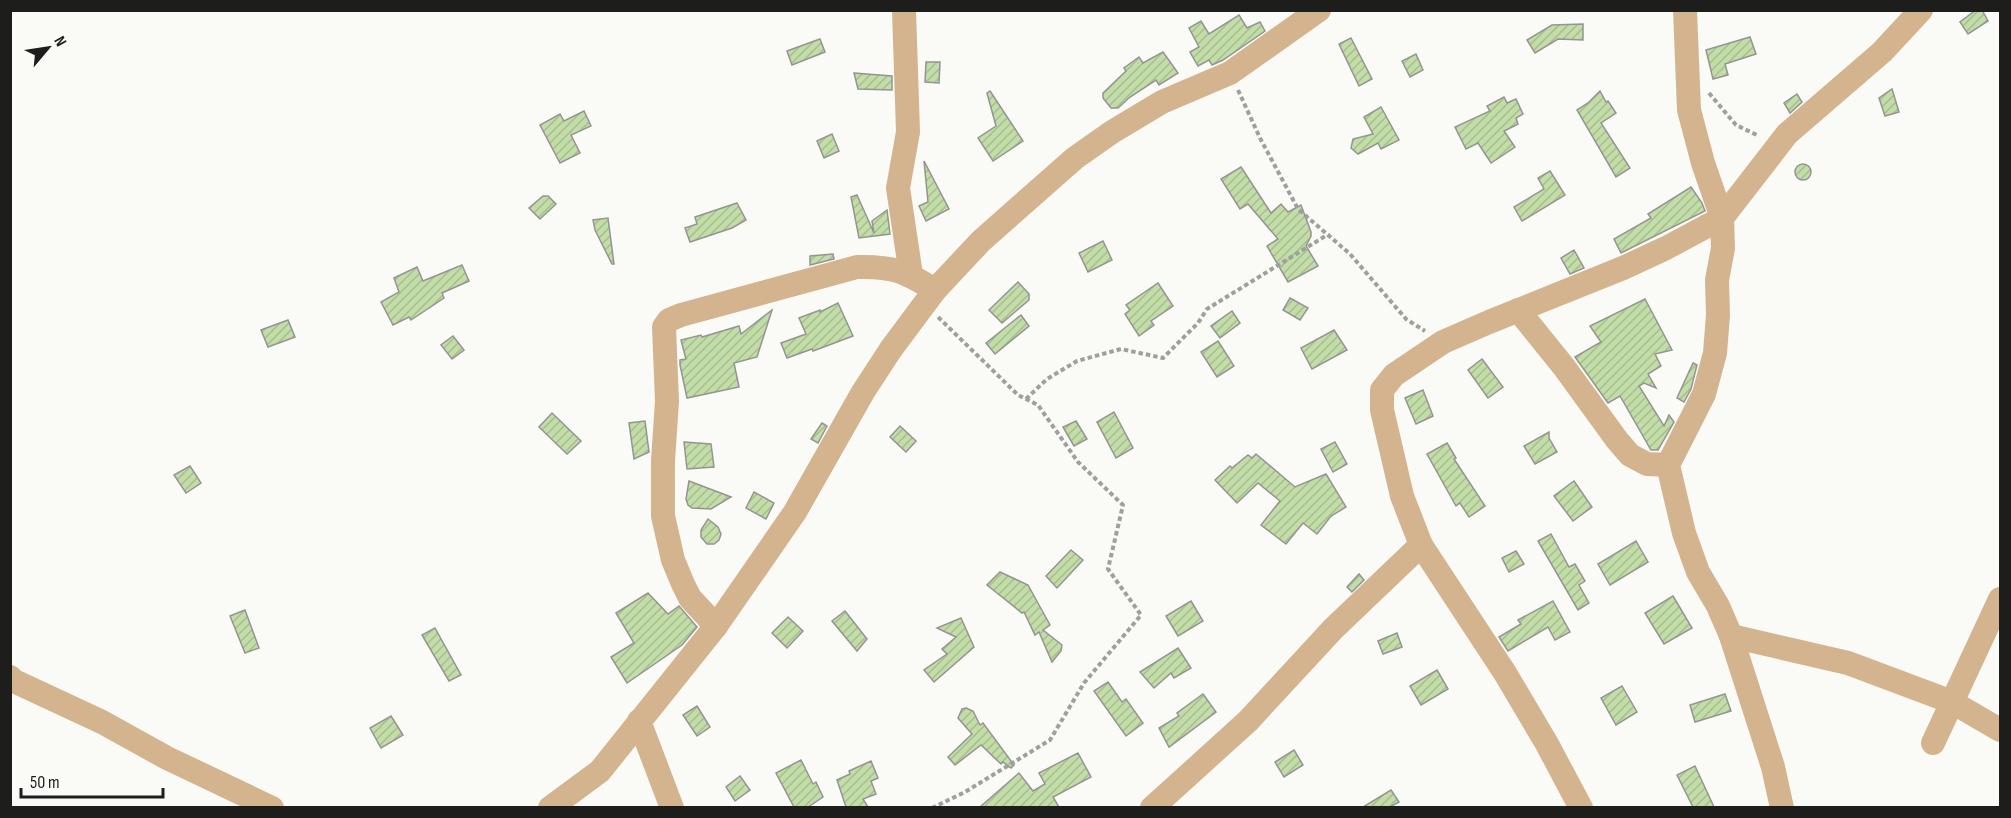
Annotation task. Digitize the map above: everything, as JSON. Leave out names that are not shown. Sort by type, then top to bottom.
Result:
[{"type":"street","points":[[904,10],[908,132],[898,188],[911,275]]},
{"type":"street","points":[[550,807],[600,771],[716,626],[795,512],[863,392],[930,297],[981,241],[1075,158],[1112,132],[1162,102],[1230,73],[1319,10]]},
{"type":"street","points":[[1685,10],[1692,127],[1722,218],[1723,248],[1718,280],[1715,353],[1704,394],[1668,465],[1684,533],[1698,572],[1718,606],[1731,636],[1773,767],[1782,807]]},
{"type":"street","points":[[1581,807],[1505,673],[1421,545],[1402,496],[1382,410],[1382,390],[1394,375],[1443,342],[1623,268],[1722,218],[1787,134],[1882,52],[1921,10]]},
{"type":"street","points":[[716,626],[690,598],[683,584],[673,560],[663,516],[663,461],[667,401],[664,327],[669,320],[681,315],[857,267],[880,266],[897,269],[911,275],[930,297]]},
{"type":"street","points":[[1518,310],[1630,455],[1647,464],[1668,465]]},
{"type":"street","points":[[1152,807],[1248,721],[1333,629],[1421,545]]},
{"type":"street","points":[[1933,743],[2001,598]]},
{"type":"street","points":[[1731,636],[1848,663],[1952,702],[2001,730]]},
{"type":"street","points":[[10,677],[14,681],[102,722],[167,758],[272,807]]},
{"type":"street","points":[[639,721],[672,807]]},
{"type":"path","points":[[1687,71],[1715,99],[1736,125],[1755,135],[1779,140],[1787,134]]},
{"type":"path","points":[[1230,73],[1260,138],[1298,209],[1350,254],[1406,319],[1443,342]]},
{"type":"path","points":[[1026,399],[1047,379],[1077,361],[1122,350],[1163,358],[1198,323],[1207,309],[1327,235]]},
{"type":"path","points":[[930,297],[1018,395],[1038,405],[1078,462],[1123,505],[1108,569],[1141,615],[1084,683],[1050,740],[965,792],[932,807]]},
{"type":"building","points":[[1976,10],[1982,10],[1988,21],[1968,34],[1960,22]]},
{"type":"building","points":[[1239,15],[1247,28],[1260,22],[1265,31],[1223,60],[1212,65],[1209,60],[1198,66],[1190,52],[1199,47],[1189,28],[1201,21],[1209,34]]},
{"type":"building","points":[[1583,24],[1583,40],[1558,39],[1535,53],[1527,40],[1552,25]]},
{"type":"building","points":[[1750,37],[1756,54],[1725,64],[1728,75],[1713,79],[1706,50]]},
{"type":"building","points":[[1351,38],[1372,79],[1359,86],[1339,44]]},
{"type":"building","points":[[820,39],[825,52],[792,65],[787,51]]},
{"type":"building","points":[[1163,52],[1178,73],[1159,85],[1156,80],[1118,108],[1111,108],[1103,98],[1103,93],[1126,71],[1124,68],[1139,57],[1143,63]]},
{"type":"building","points":[[1416,54],[1423,70],[1410,77],[1402,61]]},
{"type":"building","points":[[926,62],[940,62],[939,83],[925,82]]},
{"type":"building","points":[[854,73],[892,76],[892,90],[858,89]]},
{"type":"building","points":[[1892,89],[1899,112],[1885,116],[1879,98]]},
{"type":"building","points":[[990,91],[1023,141],[993,161],[978,138],[996,126],[987,93]]},
{"type":"building","points":[[1600,91],[1616,113],[1601,123],[1630,168],[1616,177],[1577,110]]},
{"type":"building","points":[[1797,94],[1802,102],[1790,113],[1784,103]]},
{"type":"building","points":[[1504,97],[1507,103],[1516,99],[1523,114],[1516,118],[1518,124],[1504,131],[1515,147],[1491,163],[1478,143],[1466,149],[1455,127],[1490,111],[1487,106]]},
{"type":"building","points":[[1381,107],[1399,140],[1381,149],[1378,143],[1358,154],[1351,148],[1353,139],[1373,134],[1364,117]]},
{"type":"building","points":[[584,111],[591,126],[571,135],[580,153],[560,163],[540,125],[560,114],[564,121]]},
{"type":"building","points":[[832,134],[839,151],[824,158],[817,141]]},
{"type":"building","points":[[924,161],[949,209],[926,221],[919,206],[928,202]]},
{"type":"building","points":[[1803,164],[1809,166],[1811,172],[1809,178],[1803,180],[1797,178],[1795,172],[1797,166]]},
{"type":"building","points":[[1241,167],[1271,213],[1281,204],[1288,212],[1301,205],[1311,232],[1306,246],[1318,266],[1288,282],[1267,246],[1278,239],[1248,204],[1240,209],[1221,179]]},
{"type":"building","points":[[1550,171],[1565,195],[1522,221],[1514,207],[1544,189],[1538,178]]},
{"type":"building","points":[[1691,187],[1705,211],[1621,253],[1614,239],[1651,218],[1648,214]]},
{"type":"building","points":[[857,195],[874,233],[872,221],[887,210],[890,234],[859,238],[851,197]]},
{"type":"building","points":[[543,196],[548,196],[556,204],[540,219],[529,208]]},
{"type":"building","points":[[737,203],[746,220],[732,228],[690,242],[685,228],[697,224],[695,217]]},
{"type":"building","points":[[608,218],[614,264],[595,230],[593,220]]},
{"type":"building","points":[[1103,241],[1112,260],[1088,272],[1079,253]]},
{"type":"building","points":[[1574,250],[1584,268],[1570,274],[1561,258]]},
{"type":"building","points":[[833,254],[834,259],[810,265],[810,256]]},
{"type":"building","points":[[462,265],[469,281],[442,293],[444,298],[411,320],[409,317],[393,325],[381,302],[399,292],[394,278],[417,267],[423,281]]},
{"type":"building","points":[[1018,282],[1029,294],[1029,300],[1002,323],[989,310]]},
{"type":"building","points":[[1158,283],[1173,306],[1151,321],[1154,325],[1139,336],[1125,314],[1130,310],[1126,305]]},
{"type":"building","points":[[1290,298],[1308,308],[1300,320],[1283,310]]},
{"type":"building","points":[[1645,299],[1672,350],[1655,354],[1661,366],[1648,374],[1656,388],[1644,383],[1639,386],[1664,426],[1669,415],[1674,422],[1658,450],[1651,450],[1620,396],[1608,403],[1575,357],[1601,342],[1590,326]]},
{"type":"building","points":[[838,303],[853,336],[787,358],[781,343],[806,334],[799,318],[820,310],[820,312]]},
{"type":"building","points":[[772,310],[757,357],[734,363],[739,387],[687,398],[680,365],[680,360],[686,359],[681,340],[701,335],[702,337],[739,326],[741,334]]},
{"type":"building","points":[[1232,311],[1240,323],[1220,338],[1211,326]]},
{"type":"building","points":[[1021,315],[1029,326],[995,354],[986,343]]},
{"type":"building","points":[[288,320],[295,337],[268,347],[261,330]]},
{"type":"building","points":[[1334,330],[1347,350],[1312,369],[1301,348]]},
{"type":"building","points":[[453,336],[464,350],[452,359],[441,345]]},
{"type":"building","points":[[1218,341],[1234,366],[1217,377],[1201,352]]},
{"type":"building","points":[[1482,359],[1503,387],[1488,398],[1468,370]]},
{"type":"building","points":[[1693,363],[1697,365],[1691,389],[1684,402],[1677,398]]},
{"type":"building","points":[[1423,390],[1433,416],[1416,424],[1405,398]]},
{"type":"building","points":[[1114,412],[1133,448],[1116,458],[1097,422]]},
{"type":"building","points":[[552,413],[581,441],[567,454],[539,427]]},
{"type":"building","points":[[645,421],[649,452],[634,459],[629,423]]},
{"type":"building","points":[[1076,421],[1087,439],[1074,446],[1063,427]]},
{"type":"building","points":[[822,423],[827,426],[818,443],[811,439]]},
{"type":"building","points":[[900,426],[916,441],[906,452],[890,437]]},
{"type":"building","points":[[1549,432],[1549,438],[1557,452],[1535,464],[1524,446]]},
{"type":"building","points":[[684,442],[711,444],[714,467],[687,469]]},
{"type":"building","points":[[1335,442],[1347,464],[1333,472],[1321,449]]},
{"type":"building","points":[[1447,443],[1456,458],[1454,459],[1485,506],[1469,517],[1460,503],[1456,506],[1427,454]]},
{"type":"building","points":[[1256,454],[1295,487],[1326,474],[1346,507],[1331,516],[1317,534],[1303,523],[1286,544],[1261,525],[1280,501],[1258,483],[1237,503],[1215,480],[1230,466],[1232,468],[1248,455],[1252,458]]},
{"type":"building","points":[[190,466],[201,483],[186,493],[174,475]]},
{"type":"building","points":[[689,481],[731,497],[711,509],[692,508],[686,499]]},
{"type":"building","points":[[1574,481],[1592,507],[1573,521],[1554,496]]},
{"type":"building","points":[[754,492],[774,503],[766,519],[746,508]]},
{"type":"building","points":[[708,519],[718,527],[721,534],[719,540],[714,544],[707,544],[701,537],[701,530]]},
{"type":"building","points":[[1551,534],[1569,567],[1575,564],[1585,581],[1579,585],[1589,603],[1578,610],[1538,541]]},
{"type":"building","points":[[1636,541],[1648,562],[1610,585],[1598,564]]},
{"type":"building","points":[[1071,550],[1083,560],[1057,588],[1046,576]]},
{"type":"building","points":[[1516,551],[1524,564],[1509,572],[1502,558]]},
{"type":"building","points":[[1000,572],[1028,585],[1050,625],[1043,630],[1062,645],[1061,651],[1052,662],[1039,632],[1035,635],[1024,612],[1022,613],[987,585]]},
{"type":"building","points":[[1359,574],[1364,580],[1352,592],[1347,587]]},
{"type":"building","points":[[648,593],[668,614],[679,606],[697,627],[682,645],[627,683],[611,657],[634,643],[616,613]]},
{"type":"building","points":[[1673,596],[1692,628],[1664,644],[1645,613]]},
{"type":"building","points":[[1191,601],[1203,621],[1178,636],[1166,616]]},
{"type":"building","points":[[1553,601],[1570,632],[1555,640],[1548,627],[1508,651],[1499,637],[1521,624],[1518,620]]},
{"type":"building","points":[[245,610],[259,648],[245,653],[230,616]]},
{"type":"building","points":[[845,611],[867,639],[857,651],[832,621]]},
{"type":"building","points":[[788,617],[803,631],[787,648],[772,633]]},
{"type":"building","points":[[961,618],[974,647],[934,682],[924,670],[947,654],[942,649],[956,637],[937,628]]},
{"type":"building","points":[[435,628],[461,675],[449,681],[422,635]]},
{"type":"building","points":[[1397,633],[1402,647],[1383,654],[1378,641]]},
{"type":"building","points":[[1178,648],[1191,668],[1174,678],[1171,673],[1154,688],[1140,672]]},
{"type":"building","points":[[1437,670],[1448,689],[1421,705],[1410,686]]},
{"type":"building","points":[[1108,682],[1122,702],[1126,699],[1143,723],[1126,736],[1094,691]]},
{"type":"building","points":[[1622,686],[1637,712],[1616,725],[1601,698]]},
{"type":"building","points":[[1203,694],[1216,712],[1169,747],[1159,728],[1179,716],[1177,713]]},
{"type":"building","points":[[1725,694],[1731,711],[1695,722],[1690,705]]},
{"type":"building","points":[[697,706],[710,727],[697,736],[683,715]]},
{"type":"building","points":[[962,709],[973,711],[980,725],[983,723],[1014,765],[1011,768],[1003,762],[1001,764],[981,745],[955,765],[948,757],[972,734],[958,718]]},
{"type":"building","points":[[391,716],[403,735],[381,748],[370,728]]},
{"type":"building","points":[[1294,750],[1303,765],[1284,777],[1275,762]]},
{"type":"building","points":[[1078,753],[1091,777],[1053,797],[1059,807],[980,807],[1019,773],[1033,791],[1045,784],[1039,773]]},
{"type":"building","points":[[801,760],[813,784],[816,782],[823,797],[808,807],[794,807],[776,773]]},
{"type":"building","points":[[871,761],[878,778],[871,781],[876,794],[863,799],[868,807],[846,807],[837,780],[850,774],[849,771]]},
{"type":"building","points":[[1695,766],[1714,807],[1693,807],[1677,775]]},
{"type":"building","points":[[740,776],[750,790],[735,801],[726,787]]},
{"type":"building","points":[[1391,790],[1399,802],[1390,807],[1363,807]]}]
